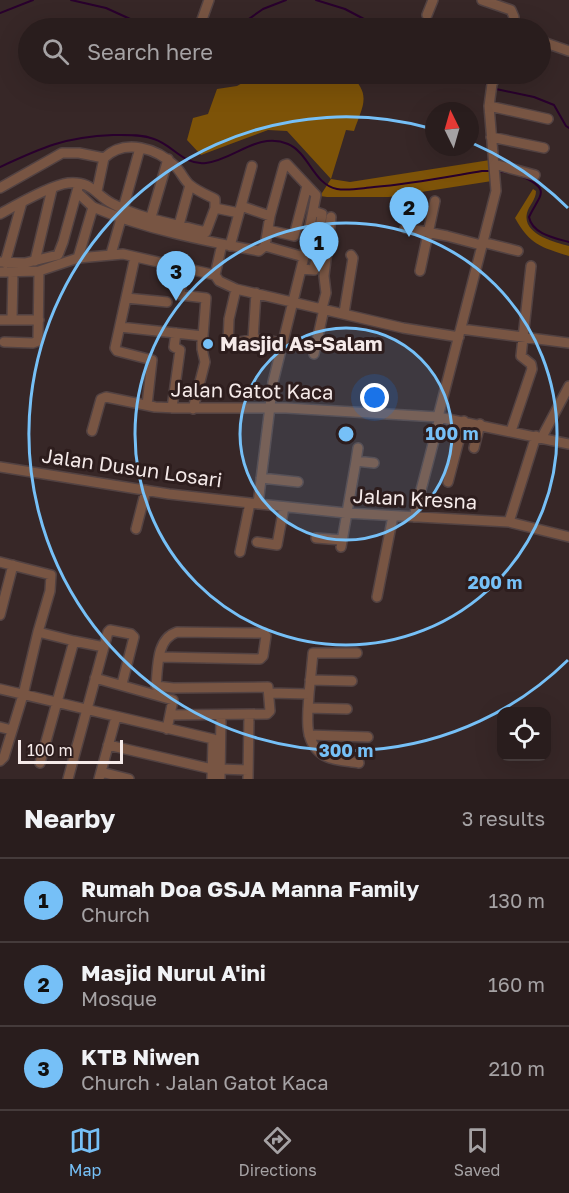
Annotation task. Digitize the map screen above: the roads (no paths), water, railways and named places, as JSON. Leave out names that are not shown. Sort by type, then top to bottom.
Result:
[{"type":"street","points":[[203,18],[209,0]]},
{"type":"street","points":[[427,15],[432,0]]},
{"type":"street","points":[[482,0],[511,10],[514,18]]},
{"type":"street","points":[[551,45],[569,51]]},
{"type":"street","points":[[414,517],[496,191],[490,137],[489,106],[492,84]]},
{"type":"street","points":[[489,106],[548,119]]},
{"type":"street","points":[[490,137],[544,148]]},
{"type":"street","points":[[111,254],[140,148]]},
{"type":"street","points":[[0,213],[64,183],[78,188],[92,187],[96,191],[122,214],[151,218],[206,232],[215,208],[215,199],[190,185],[168,159],[140,148],[116,149],[104,158],[96,191]]},
{"type":"street","points":[[0,188],[62,153],[79,153],[104,158]]},
{"type":"street","points":[[151,218],[168,159]]},
{"type":"street","points":[[78,188],[93,207],[226,245],[259,251],[265,246],[270,216],[284,165],[287,164],[316,195],[304,257],[273,382],[261,478],[240,552]]},
{"type":"street","points":[[215,275],[240,210],[252,166]]},
{"type":"street","points":[[494,169],[525,171],[535,175]]},
{"type":"street","points":[[179,225],[190,185]]},
{"type":"street","points":[[268,230],[294,236],[307,186]]},
{"type":"street","points":[[22,202],[2,262],[25,263],[57,255],[63,243],[78,188]]},
{"type":"street","points":[[35,261],[52,189]]},
{"type":"street","points":[[420,271],[435,201]]},
{"type":"street","points":[[78,258],[93,207]]},
{"type":"street","points":[[215,208],[270,216]]},
{"type":"street","points":[[301,269],[314,270],[322,214],[313,211]]},
{"type":"street","points":[[314,354],[326,293],[324,276],[331,217]]},
{"type":"street","points":[[405,228],[518,251]]},
{"type":"street","points":[[265,246],[304,257]]},
{"type":"street","points":[[0,272],[39,271],[78,258],[123,254],[215,275],[219,281],[236,289],[403,328],[521,336],[569,343]]},
{"type":"street","points":[[344,313],[353,258],[351,255]]},
{"type":"street","points":[[135,257],[116,350],[152,360],[147,405]]},
{"type":"street","points":[[511,431],[532,369],[531,364],[521,356],[521,336],[531,266]]},
{"type":"street","points":[[183,267],[180,295],[206,298],[202,336],[205,362],[193,409]]},
{"type":"street","points":[[4,342],[36,342],[39,338],[39,271]]},
{"type":"street","points":[[12,319],[13,273]]},
{"type":"street","points":[[236,289],[229,319],[227,343],[234,344],[253,339],[283,343]]},
{"type":"street","points":[[253,339],[256,293]]},
{"type":"street","points":[[126,298],[167,302]]},
{"type":"street","points":[[0,320],[39,320]]},
{"type":"street","points":[[120,327],[202,336]]},
{"type":"street","points":[[172,408],[180,350],[174,347],[176,333]]},
{"type":"street","points":[[509,522],[539,437],[569,386]]},
{"type":"street","name":"Jalan Gatot Kaca","points":[[92,431],[102,398],[172,408],[339,410],[439,417],[569,444]]},
{"type":"street","points":[[448,482],[464,421]]},
{"type":"street","points":[[474,448],[480,424]]},
{"type":"street","points":[[316,538],[341,544],[358,448]]},
{"type":"street","points":[[356,461],[374,464]]},
{"type":"street","name":"Jalan Dusun Losari","points":[[0,467],[254,504]]},
{"type":"street","points":[[261,478],[298,482]]},
{"type":"street","points":[[136,529],[146,490]]},
{"type":"street","name":"Jalan Kresna","points":[[254,504],[346,513],[509,522],[569,537]]},
{"type":"street","points":[[257,542],[277,544],[284,507]]},
{"type":"street","points":[[377,597],[393,516]]},
{"type":"street","points":[[0,562],[49,574],[52,577],[23,695],[4,757],[0,760]]},
{"type":"street","points":[[0,615],[13,565]]},
{"type":"street","points":[[68,779],[108,632],[111,630],[134,636],[122,684]]},
{"type":"street","points":[[38,632],[104,647]]},
{"type":"street","points":[[155,690],[160,657],[162,644],[166,638],[177,632],[264,633],[266,636],[263,656],[260,659],[160,657]]},
{"type":"street","points":[[40,763],[74,641]]},
{"type":"street","points":[[357,654],[313,653],[307,726],[315,747],[325,756],[359,763]]},
{"type":"street","points":[[95,678],[155,690],[268,687],[270,693],[270,713],[171,715]]},
{"type":"street","points":[[310,681],[352,681]]},
{"type":"street","points":[[167,729],[171,715],[173,688]]},
{"type":"street","points":[[0,689],[213,738],[216,774]]},
{"type":"street","points":[[155,690],[173,700]]},
{"type":"street","points":[[270,693],[309,694]]},
{"type":"street","points":[[308,708],[347,709]]},
{"type":"street","points":[[216,774],[221,715]]},
{"type":"street","points":[[108,745],[216,774],[248,774],[249,715]]},
{"type":"street","points":[[116,717],[100,776],[129,779]]},
{"type":"street","points":[[0,727],[12,730]]},
{"type":"street","points":[[309,735],[368,737]]},
{"type":"waterway","points":[[0,13],[33,0]]},
{"type":"waterway","points":[[71,0],[106,8],[128,18]]},
{"type":"waterway","points":[[250,18],[263,9],[286,0]]},
{"type":"waterway","points":[[316,0],[345,9],[362,18]]},
{"type":"waterway","points":[[496,89],[534,97],[554,105],[569,128]]},
{"type":"waterway","points":[[0,167],[67,141],[96,136],[128,135],[154,139],[185,158],[198,163],[216,161],[266,141],[277,141],[295,148],[323,182],[342,190],[492,171]]},
{"type":"waterway","points":[[498,171],[510,173]]},
{"type":"waterway","points":[[521,176],[540,189],[541,194],[529,217],[531,223],[539,231],[569,242]]},
{"type":"place","name":"Masjid Nurul A'ini","points":[[409,237]]},
{"type":"place","name":"Rumah Doa GSJA Manna Family","points":[[319,272]]},
{"type":"place","name":"KTB Niwen","points":[[176,301]]},
{"type":"place","name":"Masjid As-Salam","points":[[208,344]]}]
